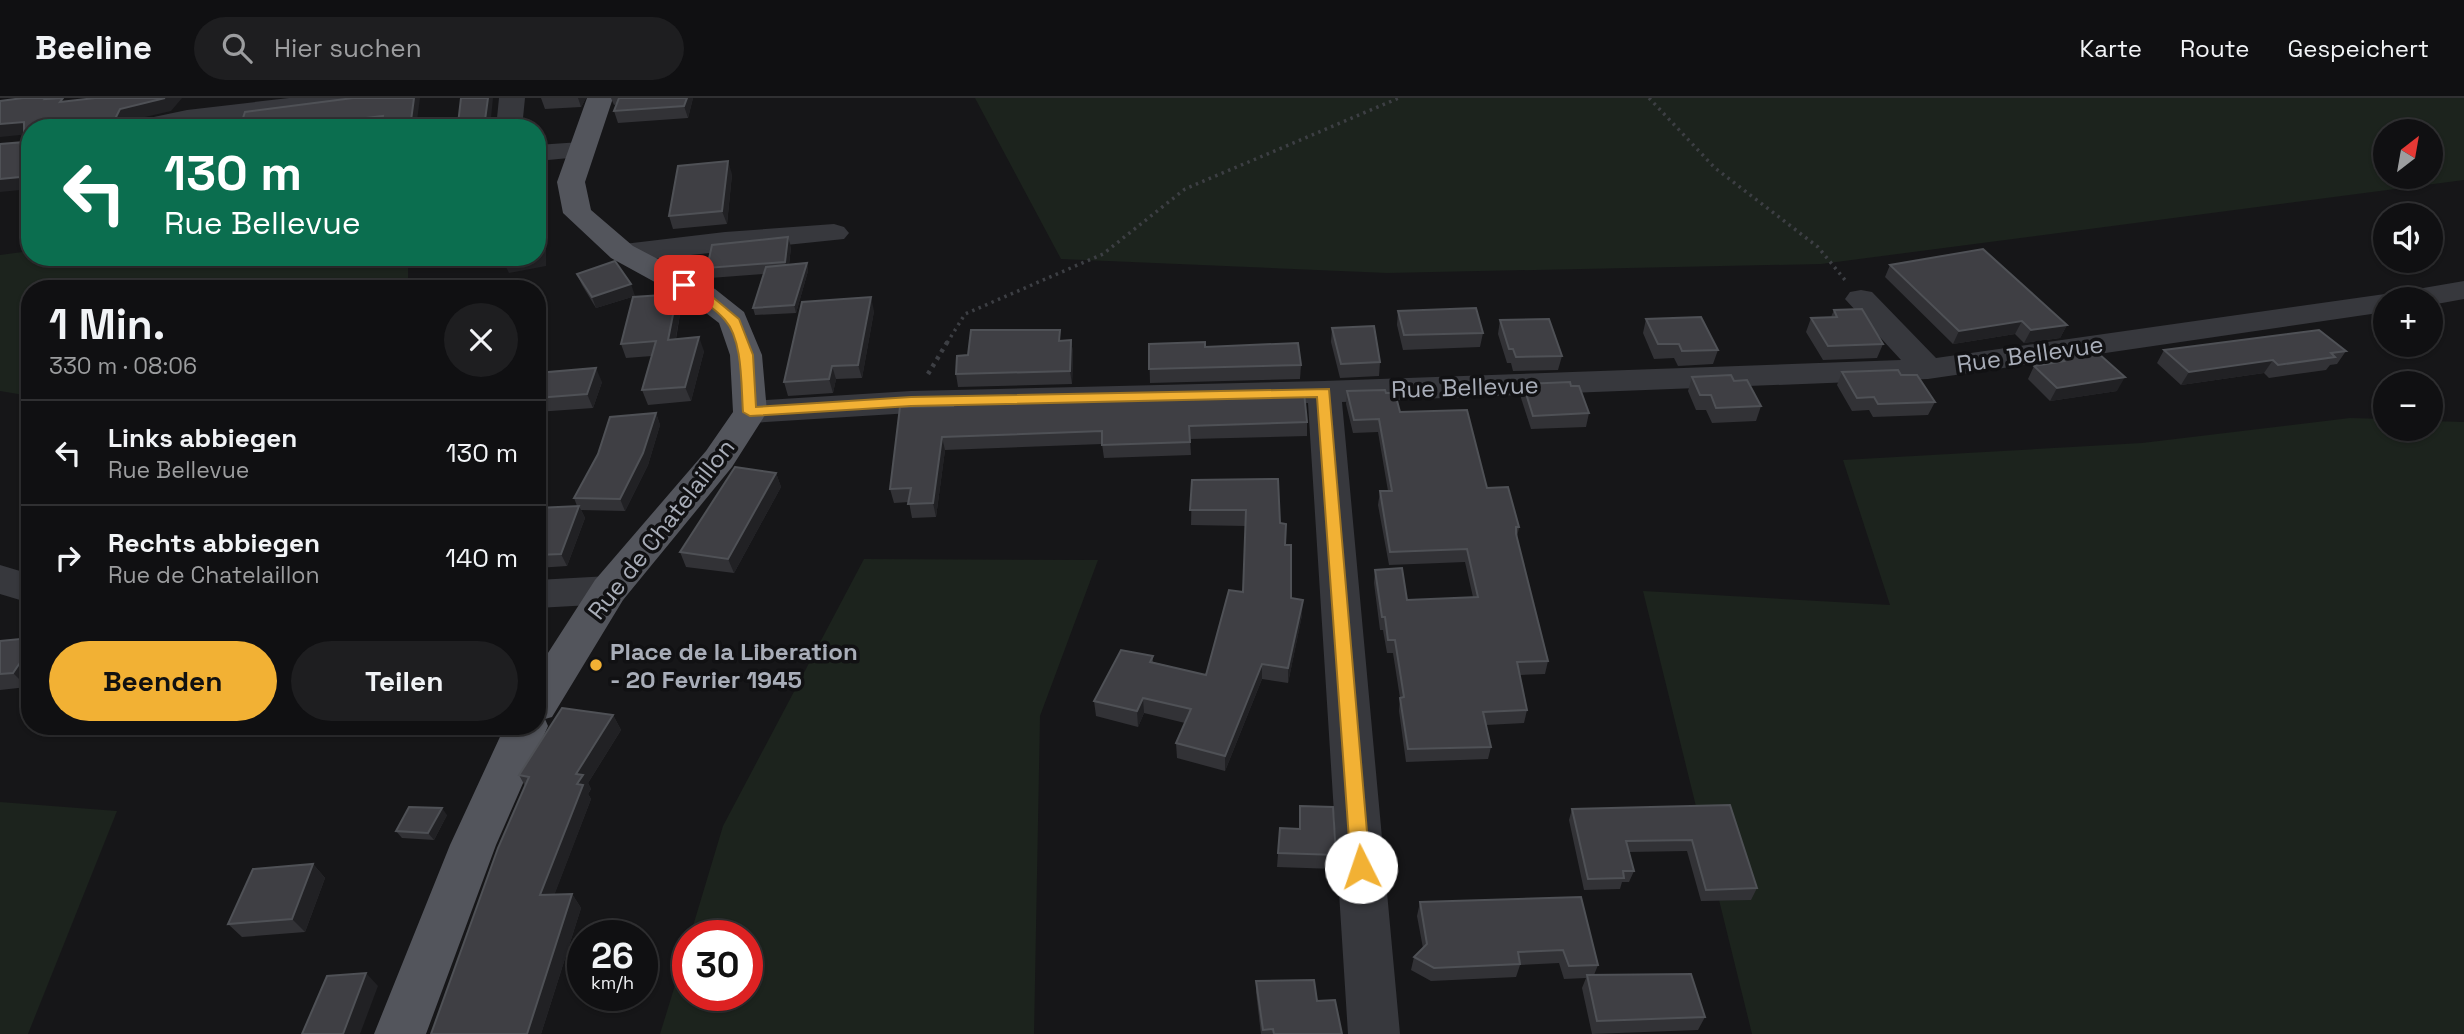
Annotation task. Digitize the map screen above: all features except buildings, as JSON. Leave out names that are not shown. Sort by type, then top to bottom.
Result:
[{"type":"main road","name":"Rue de Chatelaillon","points":[[546,691],[609,590],[719,459],[750,412],[746,355],[733,319],[704,296],[624,253],[577,213],[570,182],[600,98]]},
{"type":"main road","points":[[400,1034],[473,845],[523,735]]},
{"type":"street","points":[[182,119],[354,98]]},
{"type":"street","points":[[510,119],[512,98]]},
{"type":"street","points":[[546,152],[581,150]]},
{"type":"street","points":[[624,253],[725,240],[834,233]]},
{"type":"street","points":[[2443,294],[2464,290]]},
{"type":"street","points":[[1861,299],[1928,369]]},
{"type":"street","name":"Rue Bellevue","points":[[750,412],[911,402],[1324,392],[1928,369],[2373,305]]},
{"type":"street","points":[[1324,392],[1374,1034]]},
{"type":"street","points":[[0,579],[21,587]]},
{"type":"street","points":[[546,594],[609,590]]},
{"type":"path","points":[[911,402],[965,314],[1103,254],[1185,189],[1399,98]]},
{"type":"path","points":[[1649,98],[1715,168],[1818,247],[1861,299]]},
{"type":"shaded area","points":[[975,98],[2464,98],[2464,180],[2443,183],[2443,119],[2373,119],[2373,189],[2395,189],[1821,264],[1387,273],[1061,259]]},
{"type":"shaded area","points":[[21,252],[21,266],[408,266],[408,280],[21,280],[21,394],[0,391],[0,255]]},
{"type":"shaded area","points":[[2350,418],[2373,419],[2373,441],[2443,441],[2443,421],[2464,422],[2464,1034],[1752,1034],[1643,591],[1890,605],[1843,460],[2142,443]]},
{"type":"shaded area","points":[[864,559],[1098,560],[1040,716],[1034,1034],[660,1034],[672,995],[672,1011],[763,1011],[763,920],[695,920],[723,826]]},
{"type":"shaded area","points":[[0,802],[117,811],[28,1034],[0,1034]]},
{"type":"place","name":"Place de la Liberation - 20 Fevrier 1945","points":[[596,665]]},
{"type":"route","points":[[684,285],[704,296],[733,319],[746,355],[750,412],[911,402],[1324,392],[1361,867]]}]
